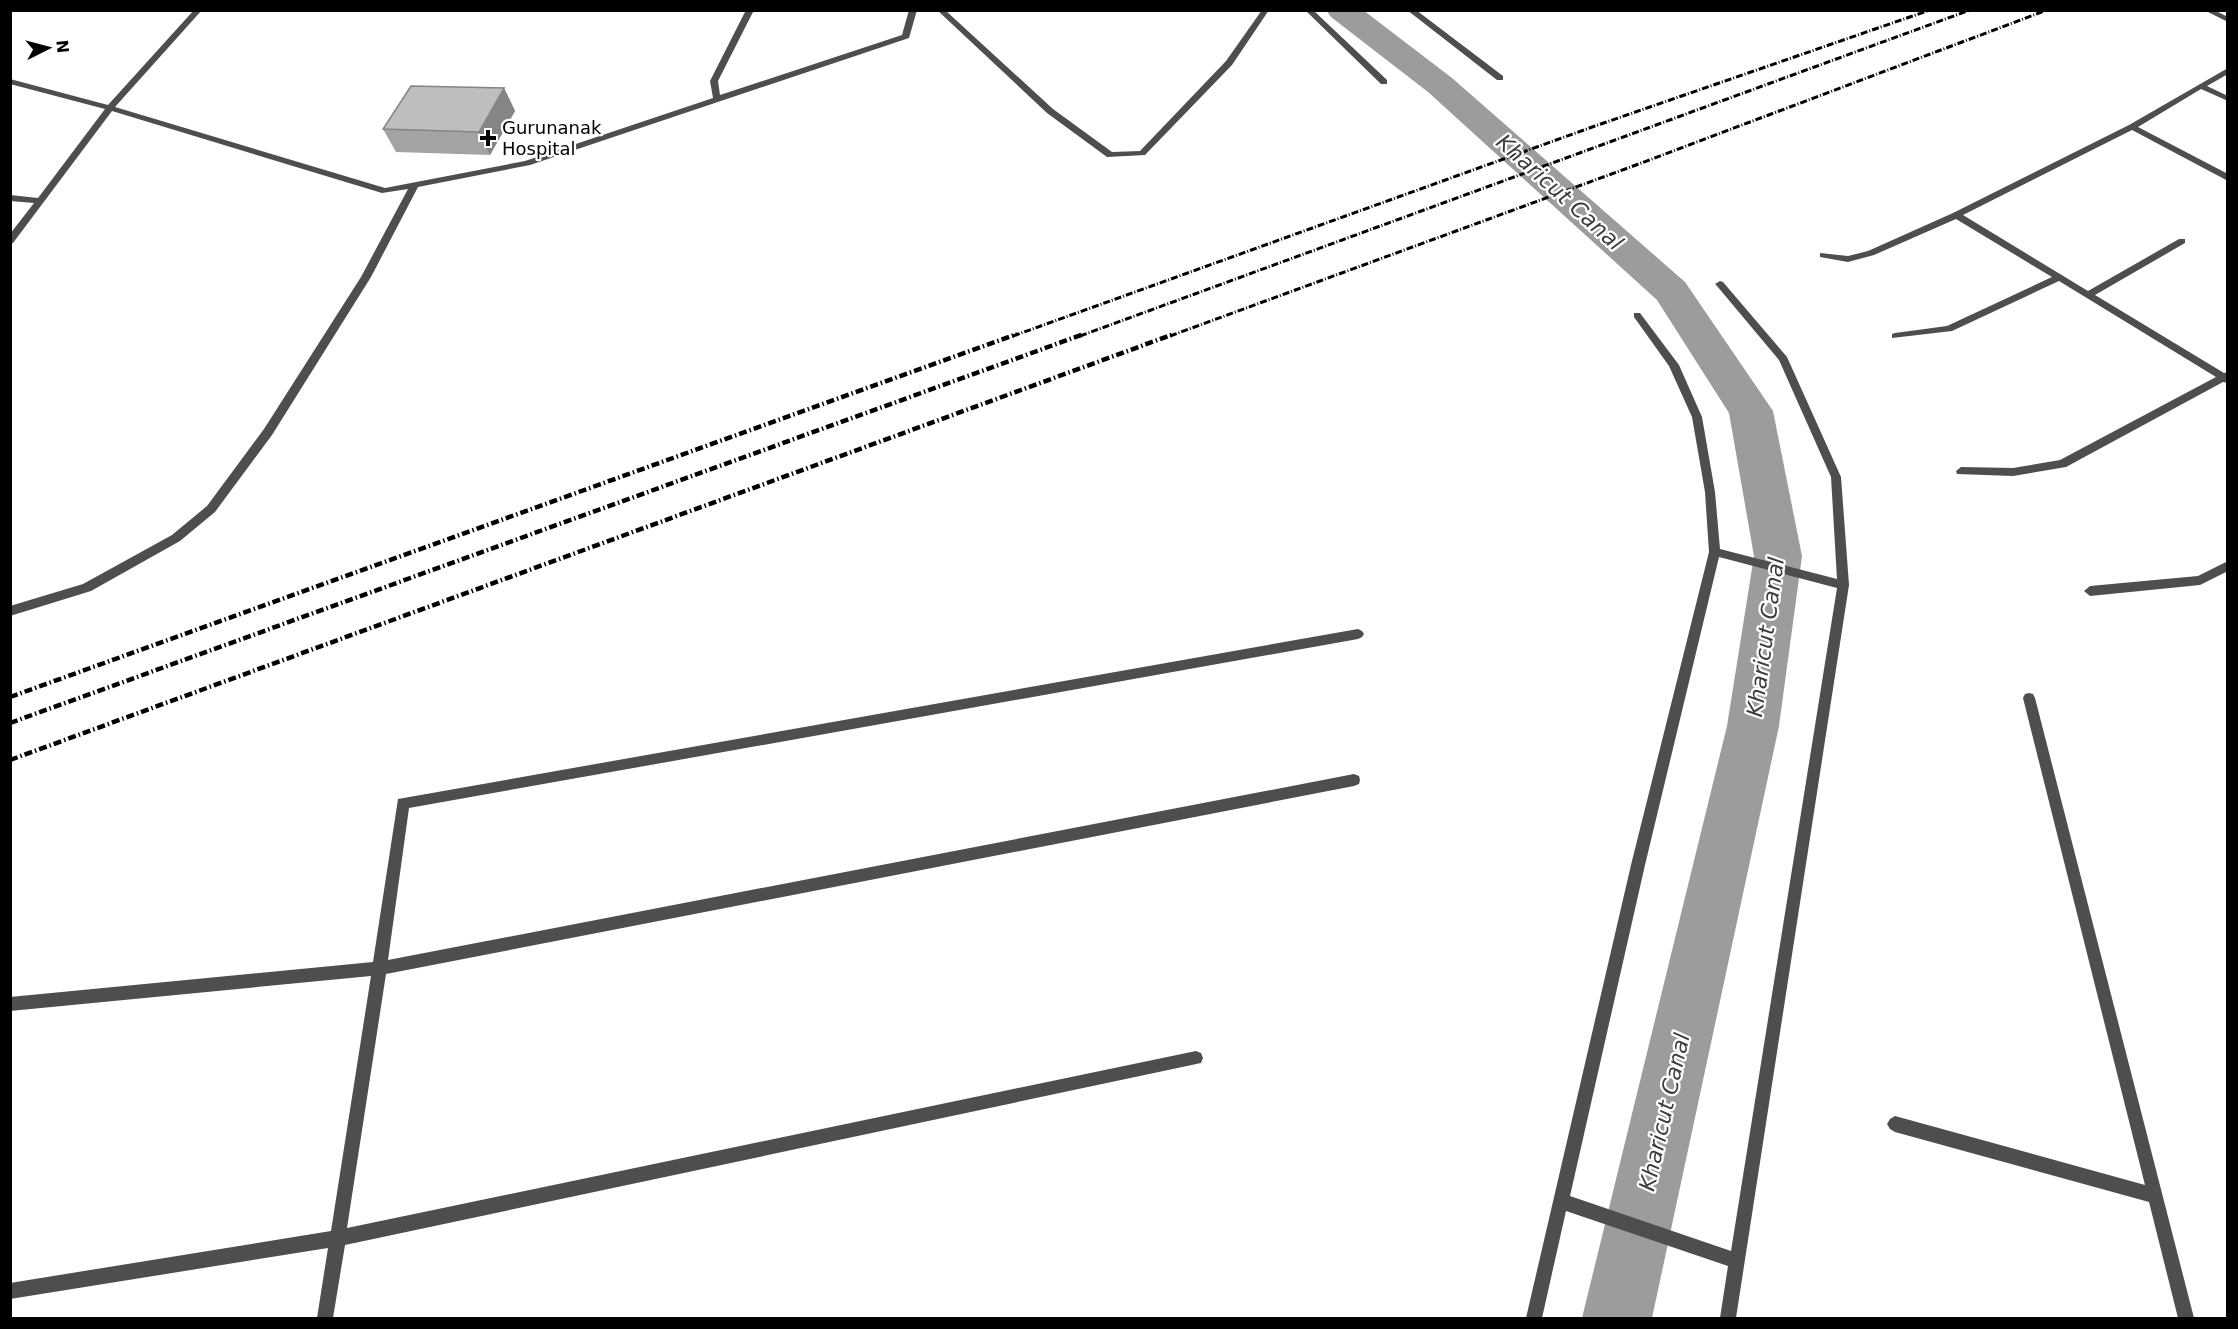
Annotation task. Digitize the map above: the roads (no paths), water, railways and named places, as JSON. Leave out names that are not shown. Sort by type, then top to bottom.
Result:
[{"type":"street","points":[[10,241],[110,108],[200,10]]},
{"type":"street","points":[[717,100],[714,81],[750,10]]},
{"type":"street","points":[[10,81],[110,108],[385,191],[527,163],[717,100],[906,36],[913,12],[926,10]]},
{"type":"street","points":[[940,10],[1050,111],[1110,155],[1142,153],[1229,63],[1266,10]]},
{"type":"street","points":[[1308,10],[1384,82]]},
{"type":"street","points":[[1410,10],[1500,78]]},
{"type":"street","points":[[2207,10],[2228,20]]},
{"type":"street","points":[[1823,255],[1848,259],[1870,253],[1956,215],[2132,127],[2228,70]]},
{"type":"street","points":[[2201,86],[2228,99]]},
{"type":"street","points":[[2132,127],[2228,178]]},
{"type":"street","points":[[10,611],[87,588],[176,538],[211,508],[268,432],[366,277],[415,185]]},
{"type":"street","points":[[10,198],[40,201]]},
{"type":"street","points":[[1956,215],[2226,378]]},
{"type":"street","points":[[2087,295],[2182,241]]},
{"type":"street","points":[[1895,336],[1949,329],[2058,278]]},
{"type":"street","points":[[1720,284],[1784,359],[1836,477],[1843,585],[1728,1318]]},
{"type":"street","points":[[1534,1318],[1638,865],[1715,552],[1710,492],[1697,417],[1674,364],[1637,315]]},
{"type":"street","points":[[1961,471],[2013,472],[2062,464],[2226,378]]},
{"type":"street","points":[[1715,552],[1843,585]]},
{"type":"street","points":[[2090,591],[2200,580],[2228,565]]},
{"type":"street","points":[[326,1318],[403,803],[1358,634]]},
{"type":"street","points":[[2029,698],[2186,1318]]},
{"type":"street","points":[[10,1004],[380,968],[1354,780]]},
{"type":"street","points":[[10,1291],[339,1238],[1196,1058]]},
{"type":"street","points":[[1895,1124],[2155,1196]]},
{"type":"street","points":[[1561,1201],[1737,1261]]},
{"type":"waterway","name":"Kharicut Canal","points":[[1342,10],[1440,85],[1671,291],[1751,411],[1778,556],[1753,726],[1617,1318]]},
{"type":"railway","points":[[1013,336],[1595,126],[1930,10]]},
{"type":"railway","points":[[1080,336],[1970,10]]},
{"type":"railway","points":[[1170,336],[1636,165],[2047,10]]},
{"type":"railway","points":[[10,697],[1017,334]]},
{"type":"railway","points":[[10,723],[1084,334]]},
{"type":"railway","points":[[10,760],[1174,334]]},
{"type":"place","name":"Gurunanak Hospital","points":[[488,138]]}]
